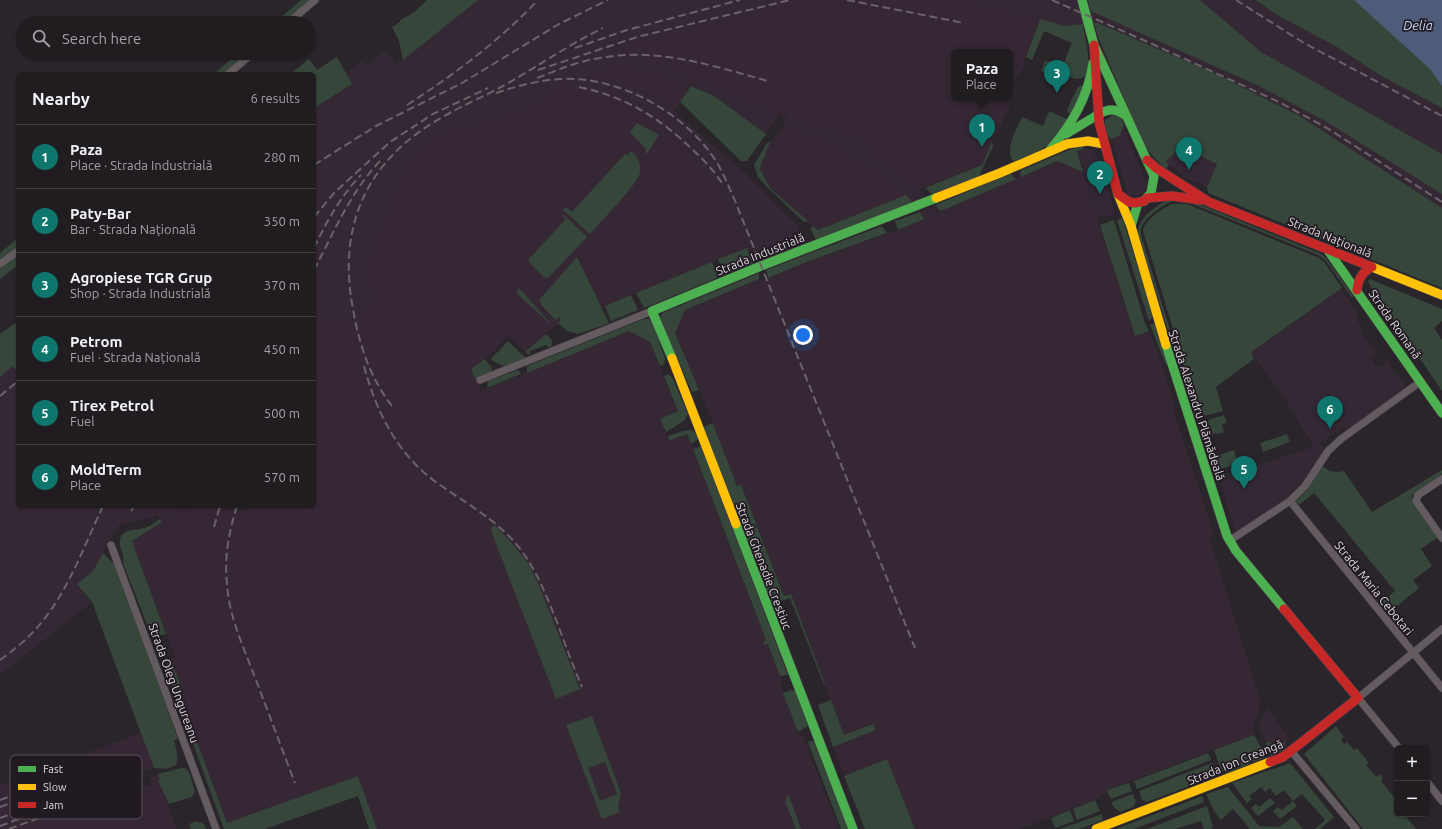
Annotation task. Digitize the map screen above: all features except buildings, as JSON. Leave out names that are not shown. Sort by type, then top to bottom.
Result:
[{"type":"street","points":[[296,16],[315,0]]},
{"type":"street","name":"Strada Națională","points":[[1082,0],[1094,45],[1154,176],[1151,193],[1147,198],[1138,203]]},
{"type":"street","name":"Strada Națională","points":[[1094,45],[1099,114],[1104,144],[1118,194]]},
{"type":"street","name":"Strada Industrială","points":[[1049,151],[1063,135],[1086,93],[1092,71],[1094,45]]},
{"type":"street","points":[[230,72],[245,60]]},
{"type":"street","points":[[1099,114],[1105,110],[1113,109],[1125,115]]},
{"type":"street","name":"Strada Industrială","points":[[1063,135],[1099,114]]},
{"type":"street","name":"Strada Industrială","points":[[480,380],[761,266],[1000,174],[1067,144],[1088,142],[1104,144]]},
{"type":"street","name":"Strada Națională","points":[[1145,159],[1156,168],[1209,202]]},
{"type":"street","points":[[1118,194],[1129,202],[1138,203],[1131,226]]},
{"type":"street","name":"Strada Alexandru Plămădeală","points":[[1118,194],[1131,226],[1157,319],[1229,541],[1397,745]]},
{"type":"street","name":"Strada Națională","points":[[1147,198],[1172,196],[1193,198],[1209,202],[1442,295]]},
{"type":"street","name":"Strada Romană","points":[[1327,249],[1442,413]]},
{"type":"street","points":[[0,264],[16,252]]},
{"type":"street","points":[[1357,290],[1357,284],[1362,273],[1372,267]]},
{"type":"street","name":"Strada Ghenadie Crestiuc","points":[[652,311],[682,384],[853,829]]},
{"type":"street","points":[[1229,541],[1290,502],[1305,486],[1328,451],[1347,435],[1420,382]]},
{"type":"street","points":[[1442,479],[1418,495],[1416,500],[1442,538]]},
{"type":"street","name":"Strada Maria Cebotari","points":[[1290,502],[1442,688]]},
{"type":"street","name":"Strada Oleg Ungureanu","points":[[111,545],[216,829]]},
{"type":"street","name":"Strada Ion Creangă","points":[[1096,829],[1283,757],[1292,752],[1442,629]]},
{"type":"street","points":[[1292,752],[1356,829]]},
{"type":"street","points":[[1430,786],[1442,801]]},
{"type":"shaded area","points":[[427,0],[776,0],[775,8],[647,38],[612,49],[612,59],[642,61],[662,66],[780,113],[766,134],[714,96],[665,74],[629,66],[613,66],[589,68],[588,76],[610,80],[642,92],[655,98],[674,111],[744,172],[794,222],[807,243],[753,264],[725,194],[684,145],[689,140],[670,121],[661,114],[612,89],[566,82],[546,84],[549,98],[438,133],[403,168],[401,179],[363,273],[378,302],[340,316],[316,322],[316,72],[293,72],[308,60],[310,60],[317,70],[337,57],[346,72],[353,69],[363,60],[367,65],[385,49],[395,64],[403,60],[399,41],[392,27],[400,22],[400,20],[413,13]]},
{"type":"shaded area","points":[[776,0],[969,0],[1040,19],[1023,68],[1014,83],[1018,89],[1013,100],[1013,49],[951,49],[951,101],[1012,101],[982,165],[918,190],[868,154],[871,146],[825,127],[824,131],[782,115],[662,66],[642,61],[612,59],[612,48],[647,38],[774,8]]},
{"type":"shaded area","points":[[969,0],[1255,0],[1279,16],[1337,47],[1383,77],[1442,108],[1442,208],[1298,115],[1214,73],[1098,23],[1065,26]]},
{"type":"shaded area","points":[[629,66],[648,69],[665,74],[691,86],[674,111],[655,98],[642,92],[610,80],[588,77],[589,68]]},
{"type":"shaded area","points":[[566,82],[612,89],[661,114],[670,121],[689,140],[684,145],[725,194],[747,248],[560,324],[554,327],[525,352],[508,336],[494,351],[471,369],[481,391],[629,331],[650,342],[678,411],[661,419],[669,441],[687,434],[766,641],[763,642],[764,645],[768,644],[783,682],[780,683],[799,736],[803,735],[839,829],[377,829],[358,776],[227,824],[178,692],[182,691],[171,659],[175,657],[132,541],[186,508],[229,508],[241,511],[248,508],[316,508],[316,323],[339,317],[378,302],[363,273],[401,179],[403,169],[438,133],[491,118],[549,98],[546,84]]},
{"type":"shaded area","points":[[786,116],[824,130],[825,127],[871,146],[868,154],[920,190],[925,197],[912,202],[864,161],[846,150],[799,128],[790,125],[784,126]]},
{"type":"shaded area","points":[[790,125],[846,150],[881,173],[906,195],[818,230],[770,188],[760,169],[766,149],[771,141],[784,126]]},
{"type":"shaded area","points":[[1124,125],[1128,139],[1147,184],[1145,191],[1136,196],[1128,195],[1111,139],[1120,135]]},
{"type":"shaded area","points":[[1181,146],[1217,164],[1207,187],[1185,178],[1165,161]]},
{"type":"shaded area","points":[[1077,149],[1090,149],[1099,159],[1115,214],[1098,218]]},
{"type":"shaded area","points":[[1057,161],[1083,172],[1135,335],[1149,331],[1163,365],[1174,405],[1174,413],[1214,534],[1209,536],[1260,700],[1258,715],[1252,728],[1254,735],[1110,789],[1095,800],[1020,829],[915,829],[887,760],[844,776],[833,747],[876,730],[873,724],[844,735],[791,594],[785,596],[740,485],[737,486],[675,333],[685,310],[759,279],[761,281],[809,261],[898,230]]},
{"type":"shaded area","points":[[935,205],[941,211],[924,219],[920,212]]},
{"type":"shaded area","points":[[1341,289],[1358,313],[1356,318],[1362,328],[1360,330],[1376,352],[1371,357],[1376,366],[1382,365],[1387,361],[1407,388],[1346,431],[1343,427],[1320,443],[1324,449],[1306,478],[1291,497],[1251,524],[1235,531],[1219,477],[1314,447],[1284,398],[1251,352]]},
{"type":"shaded area","points":[[16,322],[16,508],[187,508],[162,522],[158,515],[119,525],[93,571],[77,584],[92,602],[0,675],[0,334]]},
{"type":"shaded area","points":[[1267,708],[1289,738],[1285,742],[1276,744],[1266,742],[1258,727]]},
{"type":"shaded area","points":[[141,733],[154,768],[142,772],[142,755],[81,755]]},
{"type":"shaded area","points":[[158,774],[176,829],[0,829],[0,785],[10,781],[10,819],[142,819],[142,784],[143,787],[152,784],[150,777]]},
{"type":"green space","points":[[301,0],[310,0],[291,16],[282,16]]},
{"type":"green space","points":[[427,0],[478,0],[403,60],[399,41],[392,27],[400,22],[400,20],[413,13]]},
{"type":"green space","points":[[1088,0],[1200,0],[1261,52],[1442,154],[1442,194],[1325,121],[1259,86],[1091,11]]},
{"type":"green space","points":[[1255,0],[1442,0],[1442,108],[1383,77],[1337,47],[1279,16]]},
{"type":"green space","points":[[1040,19],[1065,26],[1083,24],[1089,65],[1085,76],[1075,79],[1069,76],[1065,83],[1046,75],[1047,73],[1041,71],[1045,60],[1062,67],[1072,43],[1044,31],[1032,60],[1026,57]]},
{"type":"green space","points":[[1094,23],[1098,23],[1214,73],[1298,115],[1442,208],[1442,288],[1208,193],[1207,187],[1217,164],[1181,147],[1166,161],[1169,165],[1165,169],[1150,153],[1142,141],[1098,37]]},
{"type":"green space","points":[[337,57],[352,84],[316,107],[316,72],[293,72],[308,60],[310,60],[317,70]]},
{"type":"green space","points":[[230,60],[239,60],[225,72],[216,72]]},
{"type":"green space","points":[[1081,85],[1084,88],[1072,113],[1068,113],[1067,110],[1077,88]]},
{"type":"green space","points":[[691,86],[714,96],[766,134],[747,161],[741,161],[680,102]]},
{"type":"green space","points":[[1049,111],[1065,118],[1067,121],[1051,143],[1037,152],[1015,162],[1012,160],[1010,155],[1011,144],[1022,117],[1043,126]]},
{"type":"green space","points":[[1113,115],[1120,117],[1124,125],[1120,135],[1111,139],[1105,128],[1105,120]]},
{"type":"green space","points":[[637,123],[659,135],[646,155],[645,148],[630,132]]},
{"type":"green space","points":[[771,141],[760,169],[770,188],[808,221],[804,222],[758,177],[754,165],[767,143]]},
{"type":"green space","points":[[992,142],[993,146],[979,176],[932,194],[925,188],[982,165]]},
{"type":"green space","points":[[1083,146],[1083,149],[1077,151],[1083,172],[1057,161],[1021,177],[1020,175],[1021,170],[1069,150]]},
{"type":"green space","points":[[631,151],[640,164],[640,173],[632,186],[590,234],[563,210],[566,207],[572,212],[625,154],[628,155]]},
{"type":"green space","points":[[1011,174],[1016,179],[941,211],[935,205]]},
{"type":"green space","points":[[906,195],[912,202],[816,240],[810,228],[813,226],[818,230]]},
{"type":"green space","points":[[1170,199],[1194,202],[1321,254],[1326,258],[1353,296],[1352,298],[1326,261],[1318,255],[1190,203],[1174,201],[1166,204],[1156,211],[1144,222],[1141,228],[1141,235],[1197,418],[1195,418],[1138,234],[1144,217],[1154,208]]},
{"type":"green space","points":[[1171,204],[1187,204],[1319,258],[1325,263],[1342,288],[1251,352],[1254,359],[1216,387],[1223,411],[1200,417],[1143,231],[1150,219]]},
{"type":"green space","points":[[920,212],[924,219],[898,230],[895,221]]},
{"type":"green space","points":[[563,214],[587,237],[549,277],[545,278],[528,260],[566,219],[562,215]]},
{"type":"green space","points":[[1122,218],[1153,314],[1149,321],[1117,220]]},
{"type":"green space","points":[[1114,220],[1145,323],[1149,331],[1135,336],[1100,225]]},
{"type":"green space","points":[[882,226],[887,233],[809,261],[768,278],[766,270]]},
{"type":"green space","points":[[16,240],[16,250],[0,262],[0,253]]},
{"type":"green space","points":[[747,248],[753,264],[725,274],[718,259]]},
{"type":"green space","points":[[16,256],[16,267],[0,279],[0,268]]},
{"type":"green space","points":[[577,257],[609,323],[578,334],[567,331],[558,323],[561,319],[559,317],[556,320],[542,306],[539,300]]},
{"type":"green space","points":[[712,262],[718,276],[715,279],[644,308],[636,293]]},
{"type":"green space","points":[[759,273],[759,279],[685,310],[675,333],[699,390],[692,392],[660,318],[662,313]]},
{"type":"green space","points":[[1370,279],[1442,309],[1442,321],[1434,328],[1442,340],[1442,391],[1369,284],[1368,281]]},
{"type":"green space","points":[[519,288],[554,327],[516,293]]},
{"type":"green space","points":[[631,295],[638,310],[611,321],[605,306]]},
{"type":"green space","points":[[644,319],[649,319],[653,323],[665,359],[664,364],[660,366],[650,342],[629,331],[527,373],[527,366]]},
{"type":"green space","points":[[16,322],[16,368],[15,369],[13,366],[0,377],[0,334]]},
{"type":"green space","points":[[1155,324],[1168,365],[1166,365],[1150,325]]},
{"type":"green space","points":[[546,334],[552,341],[550,348],[546,345],[530,351],[530,355],[525,352]]},
{"type":"green space","points":[[508,341],[527,359],[505,366],[496,363],[491,359]]},
{"type":"green space","points":[[485,359],[492,368],[491,372],[475,379],[471,369]]},
{"type":"green space","points":[[518,370],[521,374],[487,388],[488,381]]},
{"type":"green space","points":[[668,374],[673,379],[688,414],[685,420],[666,432],[660,419],[678,411],[664,376]]},
{"type":"green space","points":[[1224,415],[1227,423],[1222,424],[1224,432],[1206,437],[1202,422]]},
{"type":"green space","points":[[713,424],[737,486],[741,485],[784,596],[791,594],[825,684],[824,685],[790,598],[775,603],[779,614],[776,616],[703,428]]},
{"type":"green space","points":[[692,430],[696,433],[698,439],[691,444],[687,434],[669,441],[668,436],[683,431]]},
{"type":"green space","points":[[1287,434],[1290,442],[1263,452],[1260,443]]},
{"type":"green space","points":[[701,446],[788,675],[780,676],[768,644],[764,645],[763,642],[766,640],[693,449]]},
{"type":"green space","points":[[1234,450],[1237,464],[1217,470],[1213,457]]},
{"type":"green space","points":[[1322,465],[1332,471],[1344,471],[1372,512],[1442,470],[1442,474],[1411,496],[1438,537],[1421,549],[1432,566],[1413,580],[1419,588],[1389,613],[1382,602],[1395,591],[1314,493],[1300,504],[1295,502],[1304,493]]},
{"type":"green space","points":[[160,519],[162,522],[132,541],[166,634],[156,637],[151,635],[123,563],[124,557],[120,545],[120,539],[122,535],[128,531],[147,527]]},
{"type":"green space","points":[[495,525],[528,563],[538,583],[580,689],[556,699],[491,531],[492,527]]},
{"type":"green space","points":[[103,553],[116,566],[178,739],[174,740],[177,756],[176,765],[166,769],[154,768],[92,602],[77,584],[93,571]]},
{"type":"green space","points":[[171,659],[183,691],[179,693],[227,823],[358,776],[377,829],[369,829],[358,796],[265,829],[224,829],[165,666]]},
{"type":"green space","points":[[791,690],[795,691],[808,726],[798,732],[783,693]]},
{"type":"green space","points":[[831,700],[844,735],[873,724],[876,730],[833,747],[818,705]]},
{"type":"green space","points":[[592,716],[621,793],[618,807],[620,812],[602,819],[566,725]],"holes":[[[605,762],[617,794],[600,801],[588,768]]]},
{"type":"green space","points":[[1336,726],[1344,737],[1341,739],[1344,744],[1347,742],[1354,750],[1357,748],[1369,763],[1366,765],[1376,777],[1380,774],[1383,778],[1381,781],[1394,797],[1394,817],[1406,817],[1416,829],[1363,829],[1304,754]]},
{"type":"green space","points":[[1254,735],[1266,757],[1226,774],[1221,770],[1214,750]]},
{"type":"green space","points":[[814,741],[848,829],[841,829],[808,742]]},
{"type":"green space","points":[[1266,742],[1276,744],[1285,742],[1285,749],[1271,757],[1266,747]]},
{"type":"green space","points":[[1208,753],[1211,760],[1137,789],[1134,781]]},
{"type":"green space","points":[[887,759],[915,829],[865,829],[844,776]]},
{"type":"green space","points":[[1212,763],[1215,772],[1214,777],[1147,802],[1142,800],[1139,791]]},
{"type":"green space","points":[[1290,763],[1334,817],[1320,829],[1315,829],[1325,820],[1302,794],[1293,801],[1284,790],[1276,796],[1270,788],[1265,792],[1261,787],[1249,796],[1252,799],[1247,803],[1232,783]]},
{"type":"green space","points":[[185,768],[189,772],[195,791],[192,797],[169,804],[158,781],[160,780],[158,774]]},
{"type":"green space","points":[[1129,783],[1132,791],[1111,799],[1107,791]]},
{"type":"green space","points":[[1228,787],[1259,826],[1279,827],[1293,817],[1303,829],[1250,829],[1233,809],[1221,820],[1214,811],[1206,794]]},
{"type":"green space","points":[[1133,794],[1136,802],[1133,807],[1121,812],[1115,808],[1111,802]]},
{"type":"green space","points":[[789,796],[801,829],[796,829],[785,801],[787,800],[786,797]]},
{"type":"green space","points":[[1202,796],[1204,802],[1134,829],[1116,829]]},
{"type":"green space","points":[[1270,798],[1275,803],[1258,816],[1251,808],[1256,804],[1259,807]]},
{"type":"green space","points":[[1095,800],[1100,811],[1077,820],[1073,809]]},
{"type":"green space","points":[[1293,801],[1297,806],[1280,819],[1273,811],[1278,807],[1282,810]]},
{"type":"green space","points":[[1207,806],[1213,827],[1211,829],[1204,829],[1201,821],[1175,829],[1147,829]]},
{"type":"green space","points":[[1070,810],[1074,821],[1055,828],[1051,818]]},
{"type":"green space","points":[[1102,814],[1103,820],[1079,829],[1060,829]]},
{"type":"green space","points":[[196,821],[203,823],[206,829],[191,829],[189,824]]},
{"type":"water","name":"Delia","points":[[1354,0],[1442,0],[1442,86],[1430,69]]},
{"type":"railway","points":[[407,105],[476,56],[508,29],[538,0]]},
{"type":"railway","points":[[316,164],[376,126],[462,83],[559,24],[608,0]]},
{"type":"railway","points":[[575,48],[627,30],[740,0]]},
{"type":"railway","points":[[538,70],[637,37],[790,0]]},
{"type":"railway","points":[[847,0],[964,23]]},
{"type":"railway","points":[[1052,0],[1279,102],[1327,128],[1442,202]]},
{"type":"railway","points":[[1236,0],[1304,43],[1442,116]]},
{"type":"railway","points":[[392,406],[377,384],[366,360],[353,309],[349,278],[350,250],[354,223],[363,198],[376,175],[394,154],[415,135],[441,118],[503,86],[603,28]]},
{"type":"railway","points":[[537,78],[568,66],[592,59],[622,55],[643,55],[664,56],[706,64],[768,81]]},
{"type":"railway","points":[[496,93],[528,84],[561,79],[604,83],[626,90],[667,112],[685,125],[701,141],[714,158],[733,196],[915,648]]},
{"type":"railway","points":[[579,87],[612,96],[655,118],[698,155],[713,171],[724,186]]},
{"type":"railway","points":[[316,215],[334,193],[390,142],[433,114],[488,88]]},
{"type":"railway","points":[[316,266],[351,199],[380,161]]},
{"type":"railway","points":[[316,244],[334,210],[353,183],[361,175]]},
{"type":"railway","points":[[364,366],[369,384],[383,418],[392,434],[414,463],[428,476],[482,513],[509,536],[524,554],[545,592],[582,687]]},
{"type":"railway","points":[[0,396],[16,383]]},
{"type":"railway","points":[[0,660],[27,638],[60,597],[102,508]]},
{"type":"railway","points":[[214,527],[219,508]]},
{"type":"railway","points":[[236,508],[230,535],[226,564],[228,596],[241,642],[295,783]]},
{"type":"railway","points":[[0,800],[10,796]]},
{"type":"railway","points":[[0,807],[10,803]]},
{"type":"railway","points":[[0,818],[10,814]]},
{"type":"railway","points":[[0,826],[19,819]]},
{"type":"railway","points":[[9,829],[36,819]]},
{"type":"traffic: fast","points":[[1082,0],[1094,45],[1154,176],[1151,193],[1144,201]]},
{"type":"traffic: fast","points":[[1050,150],[1078,110],[1091,75],[1093,63]]},
{"type":"traffic: fast","points":[[1099,114],[1112,110],[1119,111],[1125,115]]},
{"type":"traffic: fast","points":[[1066,134],[1099,114]]},
{"type":"traffic: fast","points":[[672,358],[652,311],[761,266],[936,198]]},
{"type":"traffic: fast","points":[[1131,226],[1138,203]]},
{"type":"traffic: fast","points":[[1327,249],[1442,413]]},
{"type":"traffic: fast","points":[[1166,345],[1227,536],[1236,551],[1284,609]]},
{"type":"traffic: fast","points":[[736,524],[853,829]]},
{"type":"traffic: slow","points":[[936,198],[1000,173],[1067,144],[1088,141],[1104,144]]},
{"type":"traffic: slow","points":[[1118,194],[1131,226],[1166,345]]},
{"type":"traffic: slow","points":[[1372,267],[1442,295]]},
{"type":"traffic: slow","points":[[672,358],[736,524]]},
{"type":"traffic: slow","points":[[1096,829],[1270,762]]},
{"type":"traffic: jam","points":[[1094,45],[1099,122],[1118,194],[1129,202],[1135,203],[1144,201]]},
{"type":"traffic: jam","points":[[1147,160],[1156,168],[1209,202],[1372,267]]},
{"type":"traffic: jam","points":[[1147,198],[1172,196],[1201,200]]},
{"type":"traffic: jam","points":[[1357,290],[1361,277],[1371,267]]},
{"type":"traffic: jam","points":[[1270,762],[1283,757],[1358,698],[1284,609]]},
{"type":"place","name":"Agropiese TGR Grup","points":[[1057,93]]},
{"type":"place","name":"Paza","points":[[982,147]]},
{"type":"place","name":"Petrom","points":[[1189,170]]},
{"type":"place","name":"Paty-Bar","points":[[1100,194]]},
{"type":"place","name":"MoldTerm","points":[[1330,429]]},
{"type":"place","name":"Tirex Petrol","points":[[1244,489]]}]
